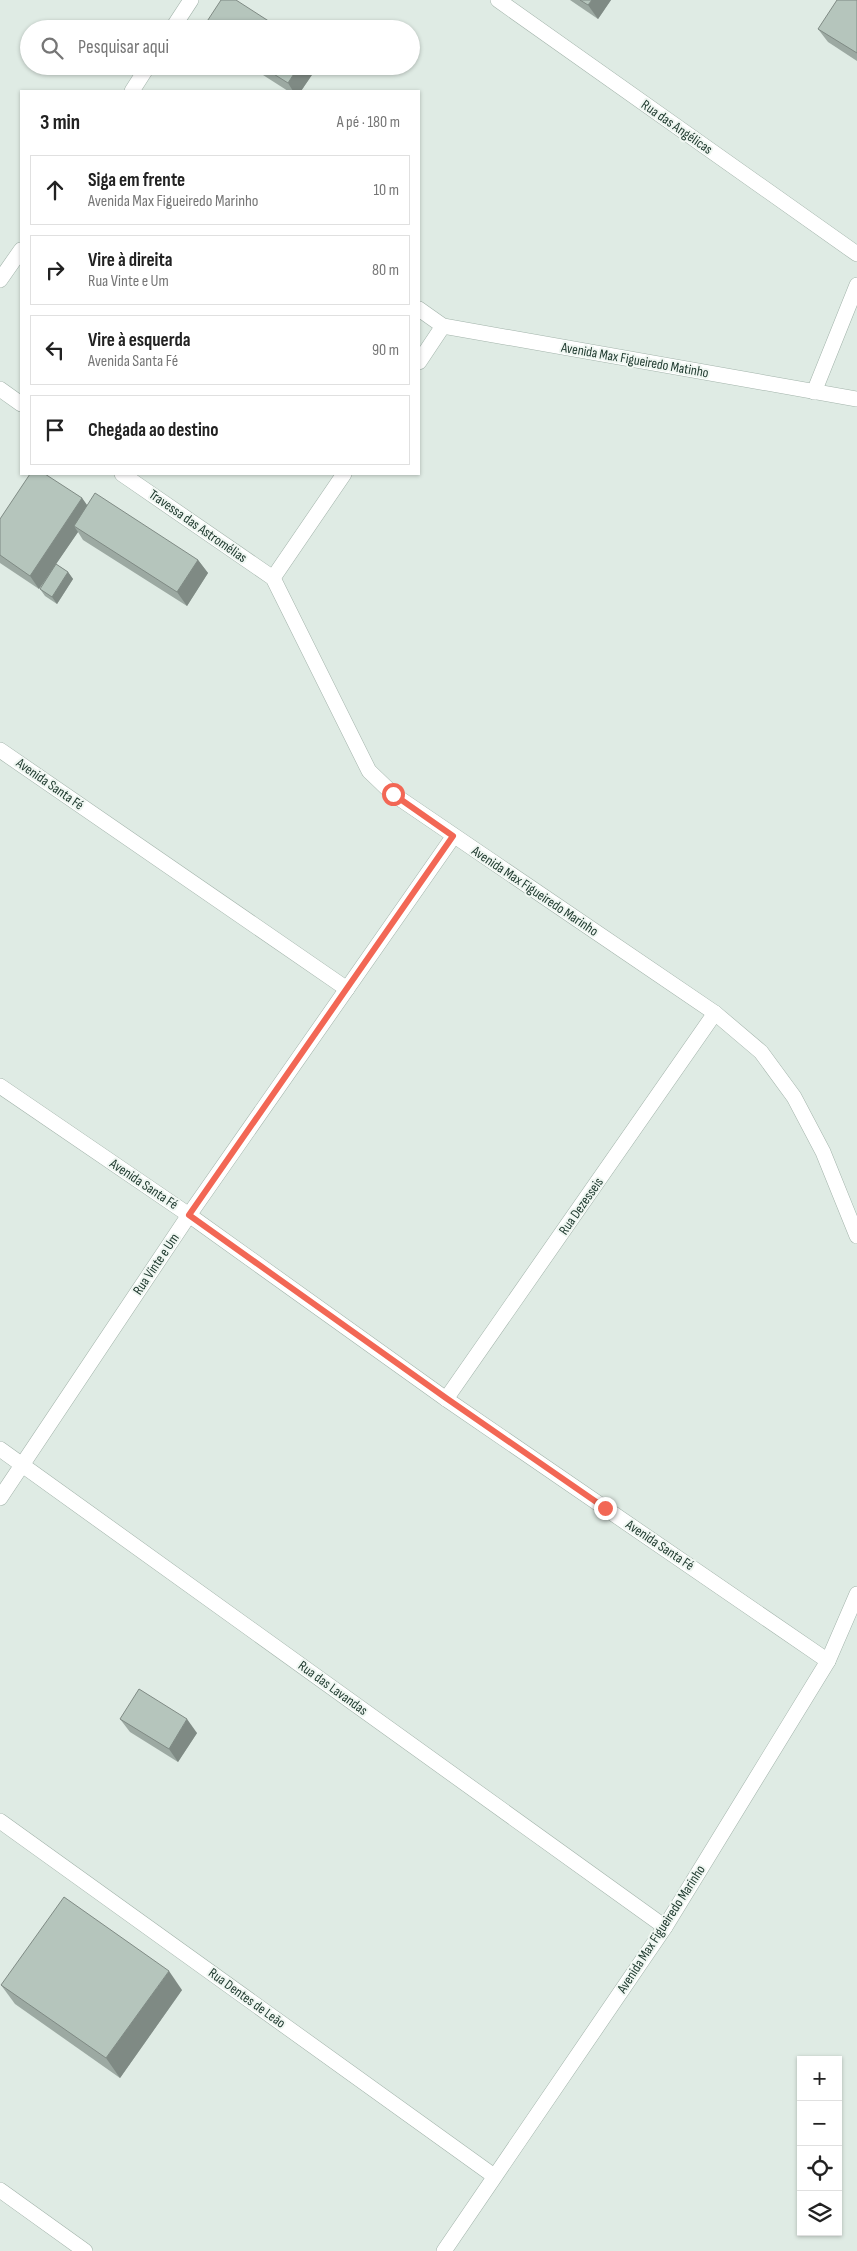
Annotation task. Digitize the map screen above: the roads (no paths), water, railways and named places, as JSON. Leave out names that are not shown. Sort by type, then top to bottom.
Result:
[{"type":"street","points":[[178,20],[191,0]]},
{"type":"street","name":"Rua das Angélicas","points":[[498,0],[857,254]]},
{"type":"street","points":[[133,90],[142,75]]},
{"type":"street","points":[[0,280],[20,251]]},
{"type":"street","points":[[814,392],[857,285]]},
{"type":"street","name":"Avenida Max Figueiredo Matinho","points":[[420,310],[443,326],[857,399]]},
{"type":"street","points":[[420,360],[443,326]]},
{"type":"street","points":[[0,390],[20,403]]},
{"type":"street","name":"Travessa das Astromélias","points":[[123,475],[273,578]]},
{"type":"street","points":[[273,578],[343,475]]},
{"type":"street","name":"Avenida Max Figueiredo Marinho","points":[[273,578],[369,771],[393,794],[453,836],[715,1013],[761,1052],[794,1097],[823,1152],[857,1236]]},
{"type":"street","name":"Avenida Santa Fé","points":[[2,756],[347,989]]},
{"type":"street","name":"Rua Vinte e Um","points":[[0,1498],[189,1215],[453,836]]},
{"type":"street","name":"Rua Dezesseis","points":[[446,1398],[715,1013]]},
{"type":"street","name":"Avenida Santa Fé","points":[[0,1086],[189,1215],[446,1398],[828,1661]]},
{"type":"street","name":"Rua das Lavandas","points":[[0,1449],[665,1927]]},
{"type":"street","name":"Avenida Max Figueiredo Marinho","points":[[444,2251],[665,1927],[828,1661],[857,1594]]},
{"type":"street","name":"Rua Dentes de Leão","points":[[0,1821],[494,2176]]},
{"type":"street","points":[[0,2190],[85,2251]]}]
